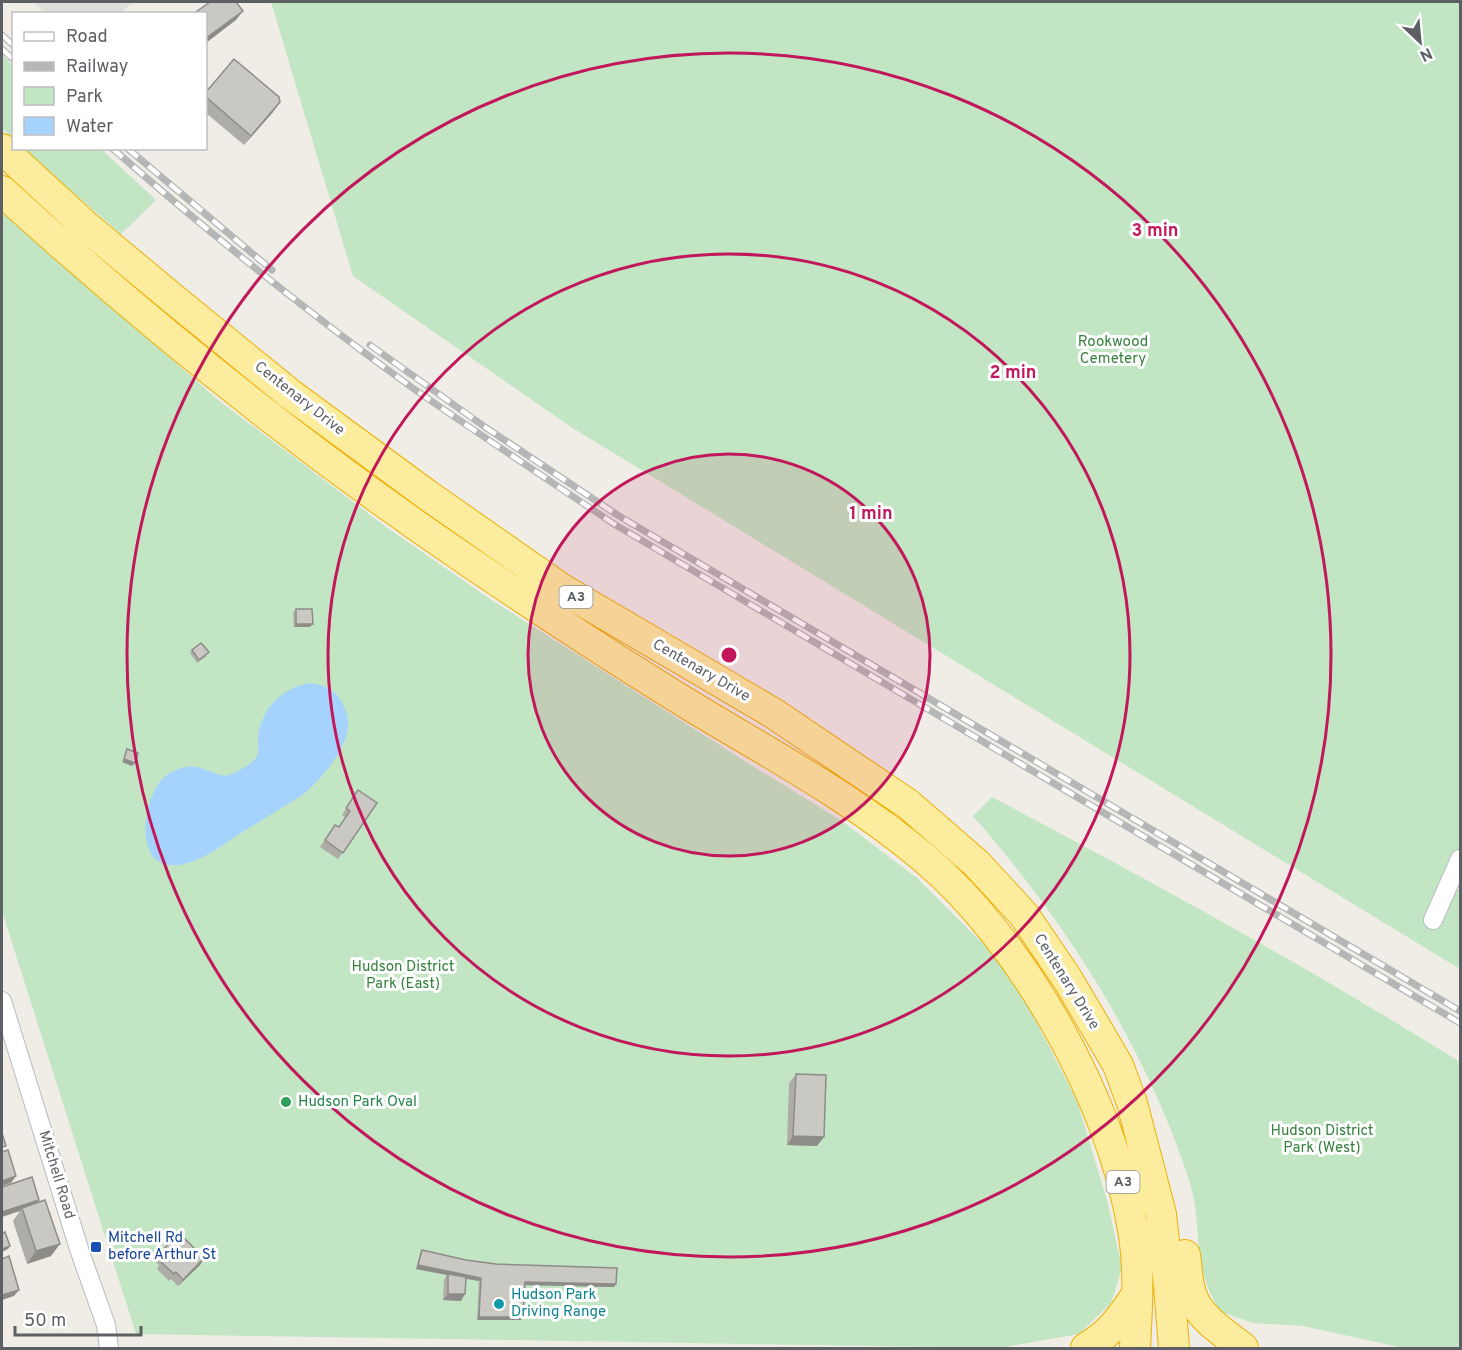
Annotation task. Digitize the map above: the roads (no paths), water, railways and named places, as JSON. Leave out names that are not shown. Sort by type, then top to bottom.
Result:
[{"type":"highway","name":"Centenary Drive","points":[[2,149],[87,227],[171,297],[290,394],[426,495],[562,589],[773,713],[908,804],[977,864],[1030,925],[1068,980],[1118,1065],[1132,1103],[1161,1214],[1170,1286],[1174,1348]]},
{"type":"highway","name":"Centenary Drive","points":[[2,191],[201,362],[318,454],[400,514],[561,624],[830,789],[884,826],[928,861],[965,898],[1007,947],[1041,998],[1083,1075],[1102,1121],[1126,1191],[1134,1232],[1137,1294],[1135,1348]]},
{"type":"highway","points":[[1161,1214],[1184,1248],[1191,1295],[1196,1305],[1204,1315],[1243,1348]]},
{"type":"highway","points":[[1086,1348],[1105,1337],[1137,1294]]},
{"type":"street","points":[[1433,920],[1461,860]]},
{"type":"street","name":"Mitchell Road","points":[[2,1001],[80,1252],[106,1325],[109,1348]]},
{"type":"water","points":[[309,683],[333,691],[343,704],[348,721],[346,736],[337,756],[316,783],[301,796],[201,858],[177,865],[163,864],[153,856],[148,845],[147,816],[150,801],[163,778],[186,767],[198,767],[227,776],[245,767],[258,754],[260,727],[274,701],[290,690]]},
{"type":"railway","points":[[2,35],[12,44]]},
{"type":"railway","points":[[2,49],[12,58]]},
{"type":"railway","points":[[114,150],[260,272],[375,361],[614,524],[1460,1023]]},
{"type":"railway","points":[[129,150],[272,270]]},
{"type":"railway","points":[[370,345],[485,427],[619,516],[1460,1011]]},
{"type":"place","name":"Hudson Park Oval","points":[[286,1102]]},
{"type":"place","name":"Mitchell Rd before Arthur St","points":[[96,1247]]},
{"type":"place","name":"Hudson Park Driving Range","points":[[499,1304]]},
{"type":"park label","name":"Rookwood Cemetery","points":[[1113,350]]},
{"type":"park label","name":"Hudson District Park (East)","points":[[403,976]]},
{"type":"park label","name":"Hudson District Park (West)","points":[[1322,1140]]}]
